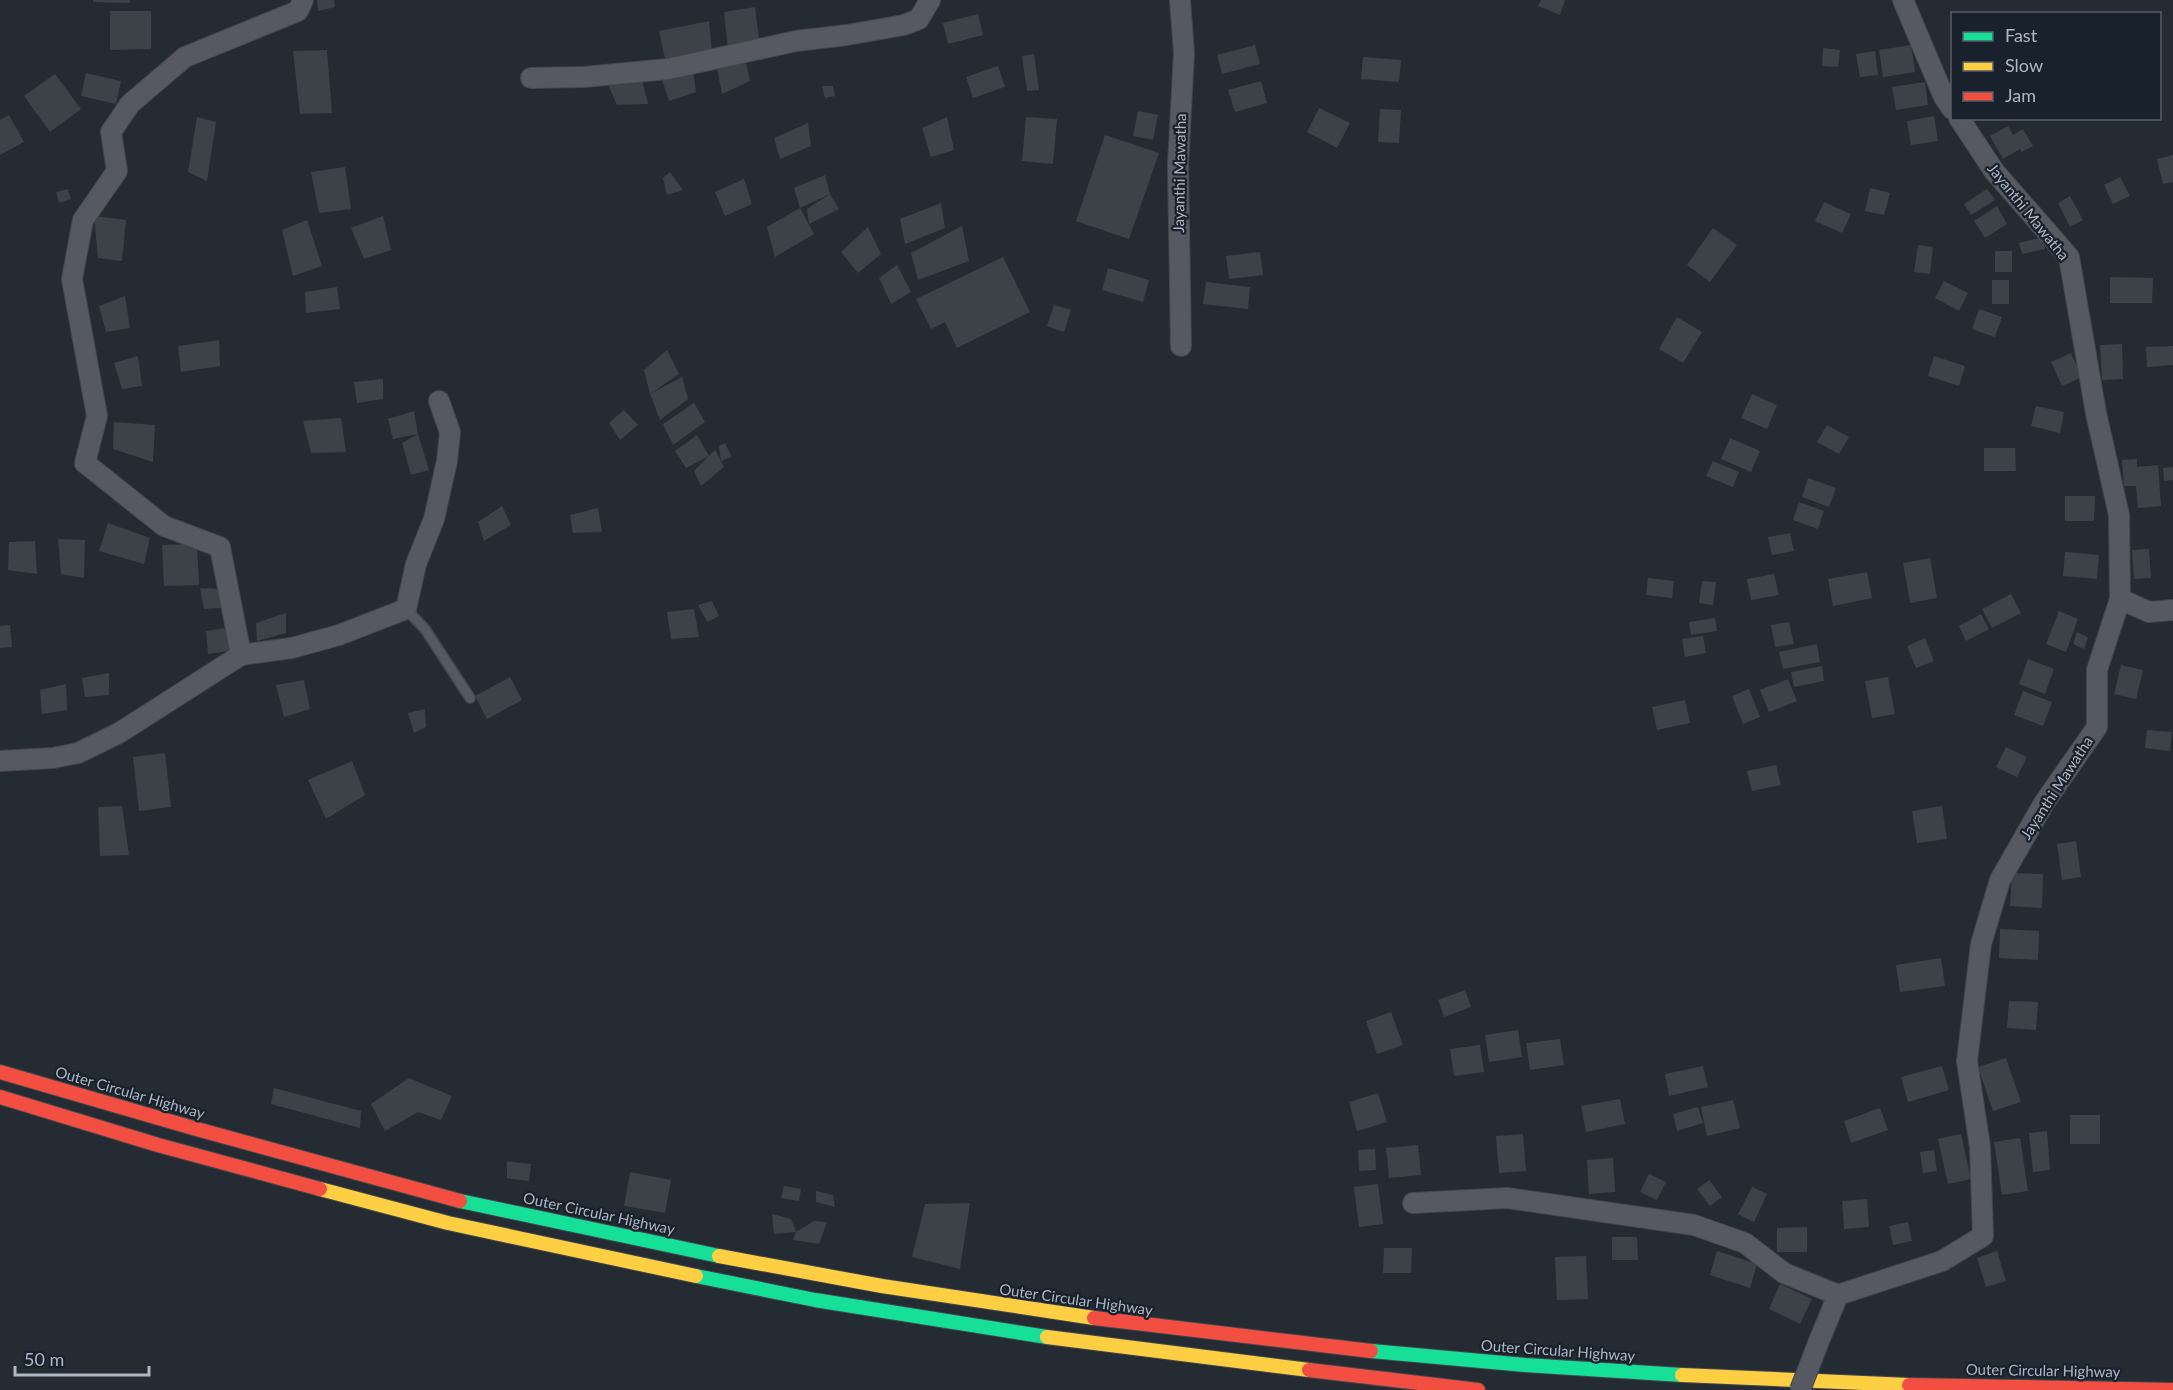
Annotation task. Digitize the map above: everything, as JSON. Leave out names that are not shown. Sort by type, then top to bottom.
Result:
[{"type":"highway","name":"Outer Circular Highway","points":[[0,1072],[164,1121],[477,1205],[816,1276],[1000,1306],[1168,1330],[1468,1360],[1689,1377],[1860,1384],[2172,1390]]},
{"type":"highway","points":[[0,1097],[158,1145],[448,1223],[602,1257],[827,1302],[996,1330],[1166,1353],[1478,1390]]},
{"type":"street","points":[[242,656],[220,547],[164,526],[85,463],[97,416],[72,279],[83,220],[117,171],[111,132],[130,104],[185,57],[298,11],[303,0]]},
{"type":"street","points":[[531,78],[584,77],[668,69],[796,40],[847,35],[904,25],[919,19],[930,0]]},
{"type":"street","name":"Jayanthi Mawatha","points":[[1180,0],[1184,53],[1178,165],[1181,346]]},
{"type":"street","points":[[1903,0],[1944,97],[1951,106]]},
{"type":"street","name":"Jayanthi Mawatha","points":[[1838,1296],[1942,1261],[1983,1236],[1980,1147],[1967,1061],[1981,944],[2000,880],[2044,803],[2097,727],[2097,670],[2121,599],[2119,515],[2096,413],[2069,257],[1994,171],[1960,120]]},
{"type":"street","points":[[0,761],[53,758],[78,753],[119,733],[242,656],[292,648],[339,635],[406,609],[416,564],[434,519],[447,461],[450,432],[439,401]]},
{"type":"street","points":[[2121,599],[2149,612],[2173,610]]},
{"type":"street","points":[[1413,1203],[1507,1198],[1694,1225],[1745,1243],[1784,1273],[1838,1296],[1800,1390]]},
{"type":"lane","points":[[406,609],[426,629],[470,698]]},
{"type":"building","points":[[93,0],[130,0],[130,3],[93,2]]},
{"type":"building","points":[[317,0],[334,0],[335,7],[318,11]]},
{"type":"building","points":[[1541,0],[1565,0],[1560,15],[1538,6]]},
{"type":"building","points":[[755,7],[759,39],[728,50],[724,12]]},
{"type":"building","points":[[110,11],[151,11],[151,49],[110,50]]},
{"type":"building","points":[[978,14],[983,35],[948,44],[943,23]]},
{"type":"building","points":[[709,21],[712,53],[666,63],[659,31]]},
{"type":"building","points":[[1255,45],[1260,64],[1222,74],[1217,55]]},
{"type":"building","points":[[1911,45],[1915,72],[1883,77],[1879,50]]},
{"type":"building","points":[[1823,48],[1840,50],[1838,67],[1822,66]]},
{"type":"building","points":[[327,50],[332,113],[300,114],[293,51]]},
{"type":"building","points":[[1875,51],[1878,75],[1860,77],[1856,54]]},
{"type":"building","points":[[1034,54],[1039,90],[1027,91],[1022,56]]},
{"type":"building","points":[[1363,57],[1401,60],[1399,82],[1361,79]]},
{"type":"building","points":[[746,63],[750,81],[722,94],[717,68]]},
{"type":"building","points":[[998,66],[1005,87],[973,98],[966,77]]},
{"type":"building","points":[[693,71],[696,92],[669,101],[661,77]]},
{"type":"building","points":[[86,73],[121,81],[116,104],[81,96]]},
{"type":"building","points":[[55,74],[81,109],[50,132],[24,96]]},
{"type":"building","points":[[641,76],[648,104],[617,105],[606,80]]},
{"type":"building","points":[[1261,81],[1267,103],[1235,112],[1228,90]]},
{"type":"building","points":[[1925,82],[1928,105],[1896,110],[1892,87]]},
{"type":"building","points":[[822,86],[833,86],[835,96],[825,98]]},
{"type":"building","points":[[1319,108],[1350,123],[1337,148],[1307,132]]},
{"type":"building","points":[[1380,109],[1401,110],[1399,143],[1378,142]]},
{"type":"building","points":[[1138,111],[1158,115],[1153,140],[1133,136]]},
{"type":"building","points":[[9,115],[24,142],[0,155],[0,120]]},
{"type":"building","points":[[1934,116],[1938,141],[1911,145],[1907,121]]},
{"type":"building","points":[[197,117],[216,122],[207,181],[188,172]]},
{"type":"building","points":[[947,117],[954,150],[931,157],[922,128]]},
{"type":"building","points":[[1026,117],[1057,119],[1053,164],[1022,161]]},
{"type":"building","points":[[808,123],[811,146],[780,159],[774,138]]},
{"type":"building","points":[[2008,126],[2013,135],[2023,129],[2033,146],[2022,152],[2020,149],[2003,159],[1990,136]]},
{"type":"building","points":[[1105,135],[1159,153],[1129,239],[1076,221]]},
{"type":"building","points":[[2173,155],[2173,182],[2163,184],[2157,159]]},
{"type":"building","points":[[345,167],[351,209],[319,213],[311,172]]},
{"type":"building","points":[[670,172],[683,190],[667,195],[663,178]]},
{"type":"building","points":[[825,175],[830,194],[800,208],[794,188]]},
{"type":"building","points":[[2120,177],[2130,196],[2113,204],[2104,185]]},
{"type":"building","points":[[744,179],[752,204],[725,216],[715,192]]},
{"type":"building","points":[[1870,188],[1890,193],[1884,215],[1865,211]]},
{"type":"building","points":[[68,189],[71,199],[59,203],[56,192]]},
{"type":"building","points":[[1987,189],[1995,200],[1971,215],[1964,204]]},
{"type":"building","points":[[830,194],[839,209],[809,224],[807,209]]},
{"type":"building","points":[[2070,196],[2083,220],[2070,227],[2058,203]]},
{"type":"building","points":[[1824,202],[1851,214],[1842,233],[1815,221]]},
{"type":"building","points":[[941,203],[945,228],[905,244],[900,219]]},
{"type":"building","points":[[1997,206],[2007,224],[1985,238],[1974,221]]},
{"type":"building","points":[[800,208],[814,234],[775,257],[767,227]]},
{"type":"building","points":[[94,216],[126,220],[122,261],[98,258]]},
{"type":"building","points":[[383,216],[391,250],[364,259],[351,228]]},
{"type":"building","points":[[307,220],[322,266],[293,276],[282,230]]},
{"type":"building","points":[[962,226],[969,261],[918,280],[911,253]]},
{"type":"building","points":[[868,227],[881,254],[858,273],[841,252]]},
{"type":"building","points":[[1713,228],[1737,245],[1710,282],[1687,265]]},
{"type":"building","points":[[2043,237],[2045,249],[2022,254],[2019,243]]},
{"type":"building","points":[[1918,245],[1933,247],[1930,274],[1914,272]]},
{"type":"building","points":[[1995,251],[2012,251],[2012,272],[1995,272]]},
{"type":"building","points":[[1260,252],[1263,275],[1229,279],[1226,256]]},
{"type":"building","points":[[1003,257],[1030,312],[957,348],[945,322],[931,329],[916,299]]},
{"type":"building","points":[[897,265],[911,292],[891,304],[879,278]]},
{"type":"building","points":[[1108,268],[1149,280],[1143,302],[1102,290]]},
{"type":"building","points":[[2110,277],[2153,278],[2152,303],[2110,303]]},
{"type":"building","points":[[1992,280],[2009,280],[2009,304],[1992,304]]},
{"type":"building","points":[[1944,281],[1968,293],[1959,311],[1935,298]]},
{"type":"building","points":[[1206,282],[1250,287],[1248,309],[1203,304]]},
{"type":"building","points":[[337,287],[340,309],[306,313],[305,292]]},
{"type":"building","points":[[125,296],[130,328],[106,332],[99,306]]},
{"type":"building","points":[[1054,305],[1071,310],[1064,332],[1047,326]]},
{"type":"building","points":[[1979,309],[2002,317],[1995,337],[1972,329]]},
{"type":"building","points":[[1677,317],[1702,332],[1683,363],[1659,349]]},
{"type":"building","points":[[219,340],[220,366],[181,372],[178,346]]},
{"type":"building","points":[[2122,344],[2123,379],[2102,380],[2100,345]]},
{"type":"building","points":[[2173,346],[2173,365],[2147,367],[2146,347]]},
{"type":"building","points":[[667,350],[679,374],[650,394],[644,370]]},
{"type":"building","points":[[2071,353],[2082,377],[2062,386],[2051,362]]},
{"type":"building","points":[[138,356],[142,386],[122,389],[114,363]]},
{"type":"building","points":[[1934,356],[1965,366],[1959,386],[1928,376]]},
{"type":"building","points":[[682,377],[688,399],[660,420],[650,394]]},
{"type":"building","points":[[383,379],[383,399],[357,403],[354,382]]},
{"type":"building","points":[[1752,394],[1777,405],[1767,429],[1741,418]]},
{"type":"building","points":[[694,403],[705,422],[673,445],[663,424]]},
{"type":"building","points":[[2036,406],[2064,412],[2060,433],[2031,426]]},
{"type":"building","points":[[624,410],[638,425],[620,440],[609,423]]},
{"type":"building","points":[[414,411],[418,434],[393,439],[388,419]]},
{"type":"building","points":[[341,418],[346,452],[311,453],[303,421]]},
{"type":"building","points":[[114,422],[155,425],[153,462],[113,449]]},
{"type":"building","points":[[1827,425],[1849,437],[1839,454],[1817,442]]},
{"type":"building","points":[[418,434],[429,470],[411,475],[402,443]]},
{"type":"building","points":[[697,435],[709,456],[686,468],[675,451]]},
{"type":"building","points":[[1730,438],[1760,451],[1751,472],[1721,459]]},
{"type":"building","points":[[725,443],[732,457],[721,461],[719,446]]},
{"type":"building","points":[[1984,448],[2015,448],[2016,471],[1984,471]]},
{"type":"building","points":[[715,450],[724,467],[701,486],[694,471]]},
{"type":"building","points":[[2137,459],[2137,467],[2158,465],[2161,506],[2138,508],[2136,486],[2124,486],[2122,460]]},
{"type":"building","points":[[1713,461],[1739,472],[1733,487],[1706,476]]},
{"type":"building","points":[[2173,467],[2173,480],[2164,481],[2163,468]]},
{"type":"building","points":[[1808,478],[1836,488],[1829,507],[1802,497]]},
{"type":"building","points":[[2065,496],[2095,496],[2094,521],[2065,521]]},
{"type":"building","points":[[1799,502],[1824,511],[1818,529],[1793,520]]},
{"type":"building","points":[[502,506],[511,525],[484,541],[478,522]]},
{"type":"building","points":[[598,508],[602,532],[573,533],[570,515]]},
{"type":"building","points":[[108,523],[150,538],[144,564],[99,551]]},
{"type":"building","points":[[1790,533],[1794,551],[1772,555],[1768,537]]},
{"type":"building","points":[[58,539],[85,540],[84,578],[61,574]]},
{"type":"building","points":[[35,541],[37,574],[8,570],[9,542]]},
{"type":"building","points":[[197,544],[199,585],[164,586],[162,545]]},
{"type":"building","points":[[2149,549],[2151,578],[2134,579],[2132,550]]},
{"type":"building","points":[[2065,552],[2099,555],[2097,579],[2063,576]]},
{"type":"building","points":[[1930,558],[1937,598],[1910,603],[1903,563]]},
{"type":"building","points":[[1867,572],[1872,598],[1833,606],[1828,579]]},
{"type":"building","points":[[1774,574],[1779,595],[1751,600],[1747,579]]},
{"type":"building","points":[[1648,578],[1674,581],[1672,598],[1646,595]]},
{"type":"building","points":[[1702,581],[1716,582],[1713,605],[1699,603]]},
{"type":"building","points":[[200,588],[220,589],[221,608],[204,609]]},
{"type":"building","points":[[2011,594],[2021,613],[1992,628],[1982,609]]},
{"type":"building","points":[[712,601],[719,616],[707,622],[698,605]]},
{"type":"building","points":[[694,609],[699,637],[671,639],[667,612]]},
{"type":"building","points":[[2059,611],[2078,619],[2066,652],[2046,644]]},
{"type":"building","points":[[286,613],[286,633],[257,641],[256,623]]},
{"type":"building","points":[[1981,614],[1989,629],[1966,641],[1959,626]]},
{"type":"building","points":[[1715,618],[1717,631],[1691,635],[1689,622]]},
{"type":"building","points":[[1789,622],[1794,644],[1775,647],[1771,625]]},
{"type":"building","points":[[10,625],[12,647],[0,648],[0,626]]},
{"type":"building","points":[[227,628],[230,651],[208,654],[206,631]]},
{"type":"building","points":[[2077,632],[2088,637],[2084,649],[2073,644]]},
{"type":"building","points":[[1703,636],[1706,653],[1685,657],[1682,639]]},
{"type":"building","points":[[1925,638],[1934,661],[1916,668],[1907,646]]},
{"type":"building","points":[[1817,644],[1820,662],[1783,669],[1779,652]]},
{"type":"building","points":[[2028,659],[2054,669],[2045,694],[2019,684]]},
{"type":"building","points":[[2121,665],[2143,670],[2136,699],[2114,694]]},
{"type":"building","points":[[1822,666],[1824,681],[1794,687],[1791,672]]},
{"type":"building","points":[[109,673],[109,695],[85,697],[82,678]]},
{"type":"building","points":[[510,677],[522,700],[487,719],[475,696]]},
{"type":"building","points":[[1888,677],[1895,714],[1872,718],[1865,681]]},
{"type":"building","points":[[1788,679],[1797,701],[1769,712],[1760,690]]},
{"type":"building","points":[[304,680],[310,709],[284,717],[276,685]]},
{"type":"building","points":[[66,684],[67,710],[42,714],[40,690]]},
{"type":"building","points":[[1749,689],[1760,717],[1743,724],[1732,696]]},
{"type":"building","points":[[2023,691],[2052,702],[2043,726],[2014,715]]},
{"type":"building","points":[[1685,700],[1690,723],[1657,730],[1652,707]]},
{"type":"building","points":[[425,709],[426,727],[414,733],[408,713]]},
{"type":"building","points":[[2147,730],[2172,732],[2170,751],[2145,748]]},
{"type":"building","points":[[2006,747],[2027,757],[2017,777],[1996,767]]},
{"type":"building","points":[[165,753],[171,807],[139,811],[133,757]]},
{"type":"building","points":[[352,761],[365,795],[326,819],[308,780]]},
{"type":"building","points":[[1776,765],[1781,785],[1752,791],[1747,771]]},
{"type":"building","points":[[122,806],[129,855],[100,856],[98,807]]},
{"type":"building","points":[[1942,806],[1947,839],[1917,843],[1912,811]]},
{"type":"building","points":[[2076,841],[2081,877],[2062,880],[2057,844]]},
{"type":"building","points":[[2012,873],[2043,874],[2042,908],[2010,906]]},
{"type":"building","points":[[2000,929],[2039,931],[2038,960],[1999,958]]},
{"type":"building","points":[[1941,958],[1945,986],[1900,992],[1896,965]]},
{"type":"building","points":[[1465,990],[1471,1007],[1444,1017],[1438,1000]]},
{"type":"building","points":[[2009,1001],[2038,1002],[2036,1030],[2007,1028]]},
{"type":"building","points":[[1391,1012],[1403,1045],[1377,1054],[1366,1021]]},
{"type":"building","points":[[1518,1030],[1522,1057],[1489,1062],[1485,1035]]},
{"type":"building","points":[[1560,1039],[1564,1065],[1530,1070],[1526,1043]]},
{"type":"building","points":[[1480,1045],[1484,1072],[1454,1076],[1450,1049]]},
{"type":"building","points":[[2006,1058],[2021,1102],[1993,1111],[1978,1067]]},
{"type":"building","points":[[1703,1066],[1708,1087],[1669,1096],[1665,1074]]},
{"type":"building","points":[[1942,1066],[1949,1090],[1908,1102],[1901,1077]]},
{"type":"building","points":[[409,1078],[452,1096],[441,1120],[418,1112],[385,1131],[371,1104]]},
{"type":"building","points":[[274,1088],[361,1111],[360,1128],[271,1104]]},
{"type":"building","points":[[1378,1093],[1387,1122],[1357,1131],[1349,1102]]},
{"type":"building","points":[[1620,1099],[1625,1124],[1586,1132],[1581,1106]]},
{"type":"building","points":[[1733,1100],[1740,1128],[1707,1136],[1701,1107]]},
{"type":"building","points":[[1698,1107],[1703,1123],[1677,1131],[1673,1114]]},
{"type":"building","points":[[1880,1108],[1888,1130],[1851,1143],[1844,1121]]},
{"type":"building","points":[[2070,1115],[2100,1115],[2100,1144],[2070,1144]]},
{"type":"building","points":[[2047,1131],[2050,1170],[2033,1172],[2029,1133]]},
{"type":"building","points":[[1523,1134],[1526,1171],[1499,1173],[1496,1136]]},
{"type":"building","points":[[1961,1134],[1971,1179],[1948,1184],[1938,1139]]},
{"type":"building","points":[[2020,1138],[2028,1191],[2002,1195],[1994,1142]]},
{"type":"building","points":[[1418,1145],[1421,1175],[1389,1178],[1386,1148]]},
{"type":"building","points":[[1375,1149],[1376,1170],[1359,1171],[1358,1150]]},
{"type":"building","points":[[1934,1150],[1937,1171],[1923,1173],[1920,1152]]},
{"type":"building","points":[[1613,1158],[1615,1192],[1589,1194],[1587,1160]]},
{"type":"building","points":[[507,1161],[531,1164],[529,1181],[507,1178]]},
{"type":"building","points":[[630,1172],[671,1180],[665,1213],[624,1206]]},
{"type":"building","points":[[1649,1174],[1666,1182],[1657,1200],[1640,1192]]},
{"type":"building","points":[[1709,1180],[1722,1197],[1710,1206],[1697,1189]]},
{"type":"building","points":[[1378,1184],[1383,1224],[1359,1227],[1354,1187]]},
{"type":"building","points":[[784,1186],[801,1189],[799,1201],[781,1198]]},
{"type":"building","points":[[1752,1187],[1767,1194],[1754,1222],[1738,1214]]},
{"type":"building","points":[[816,1191],[833,1195],[835,1207],[816,1202]]},
{"type":"building","points":[[1867,1199],[1869,1227],[1844,1229],[1842,1201]]},
{"type":"building","points":[[970,1203],[960,1269],[912,1257],[925,1204]]},
{"type":"building","points":[[772,1214],[791,1219],[796,1232],[774,1234]]},
{"type":"building","points":[[814,1221],[827,1222],[819,1244],[793,1240],[796,1232]]},
{"type":"building","points":[[1908,1222],[1912,1241],[1893,1245],[1889,1226]]},
{"type":"building","points":[[1807,1227],[1807,1252],[1777,1252],[1777,1228]]},
{"type":"building","points":[[1612,1237],[1637,1237],[1638,1260],[1612,1260]]},
{"type":"building","points":[[1384,1248],[1412,1248],[1411,1273],[1383,1273]]},
{"type":"building","points":[[1717,1251],[1757,1264],[1750,1288],[1710,1275]]},
{"type":"building","points":[[1997,1251],[2006,1281],[1986,1287],[1977,1258]]},
{"type":"building","points":[[1586,1256],[1588,1299],[1557,1300],[1555,1257]]},
{"type":"building","points":[[1780,1284],[1812,1299],[1800,1324],[1769,1309]]},
{"type":"traffic: fast","points":[[460,1201],[719,1256]]},
{"type":"traffic: fast","points":[[696,1276],[815,1300],[1047,1337]]},
{"type":"traffic: fast","points":[[1371,1351],[1525,1365],[1682,1375]]},
{"type":"traffic: slow","points":[[320,1189],[448,1223],[696,1276]]},
{"type":"traffic: slow","points":[[719,1256],[882,1286],[1094,1318]]},
{"type":"traffic: slow","points":[[1047,1337],[1309,1370]]},
{"type":"traffic: slow","points":[[1682,1375],[1909,1385]]},
{"type":"traffic: jam","points":[[0,1072],[193,1128],[460,1201]]},
{"type":"traffic: jam","points":[[0,1097],[158,1145],[320,1189]]},
{"type":"traffic: jam","points":[[1094,1318],[1371,1351]]},
{"type":"traffic: jam","points":[[1309,1370],[1478,1390]]},
{"type":"traffic: jam","points":[[1909,1385],[2173,1390]]}]
